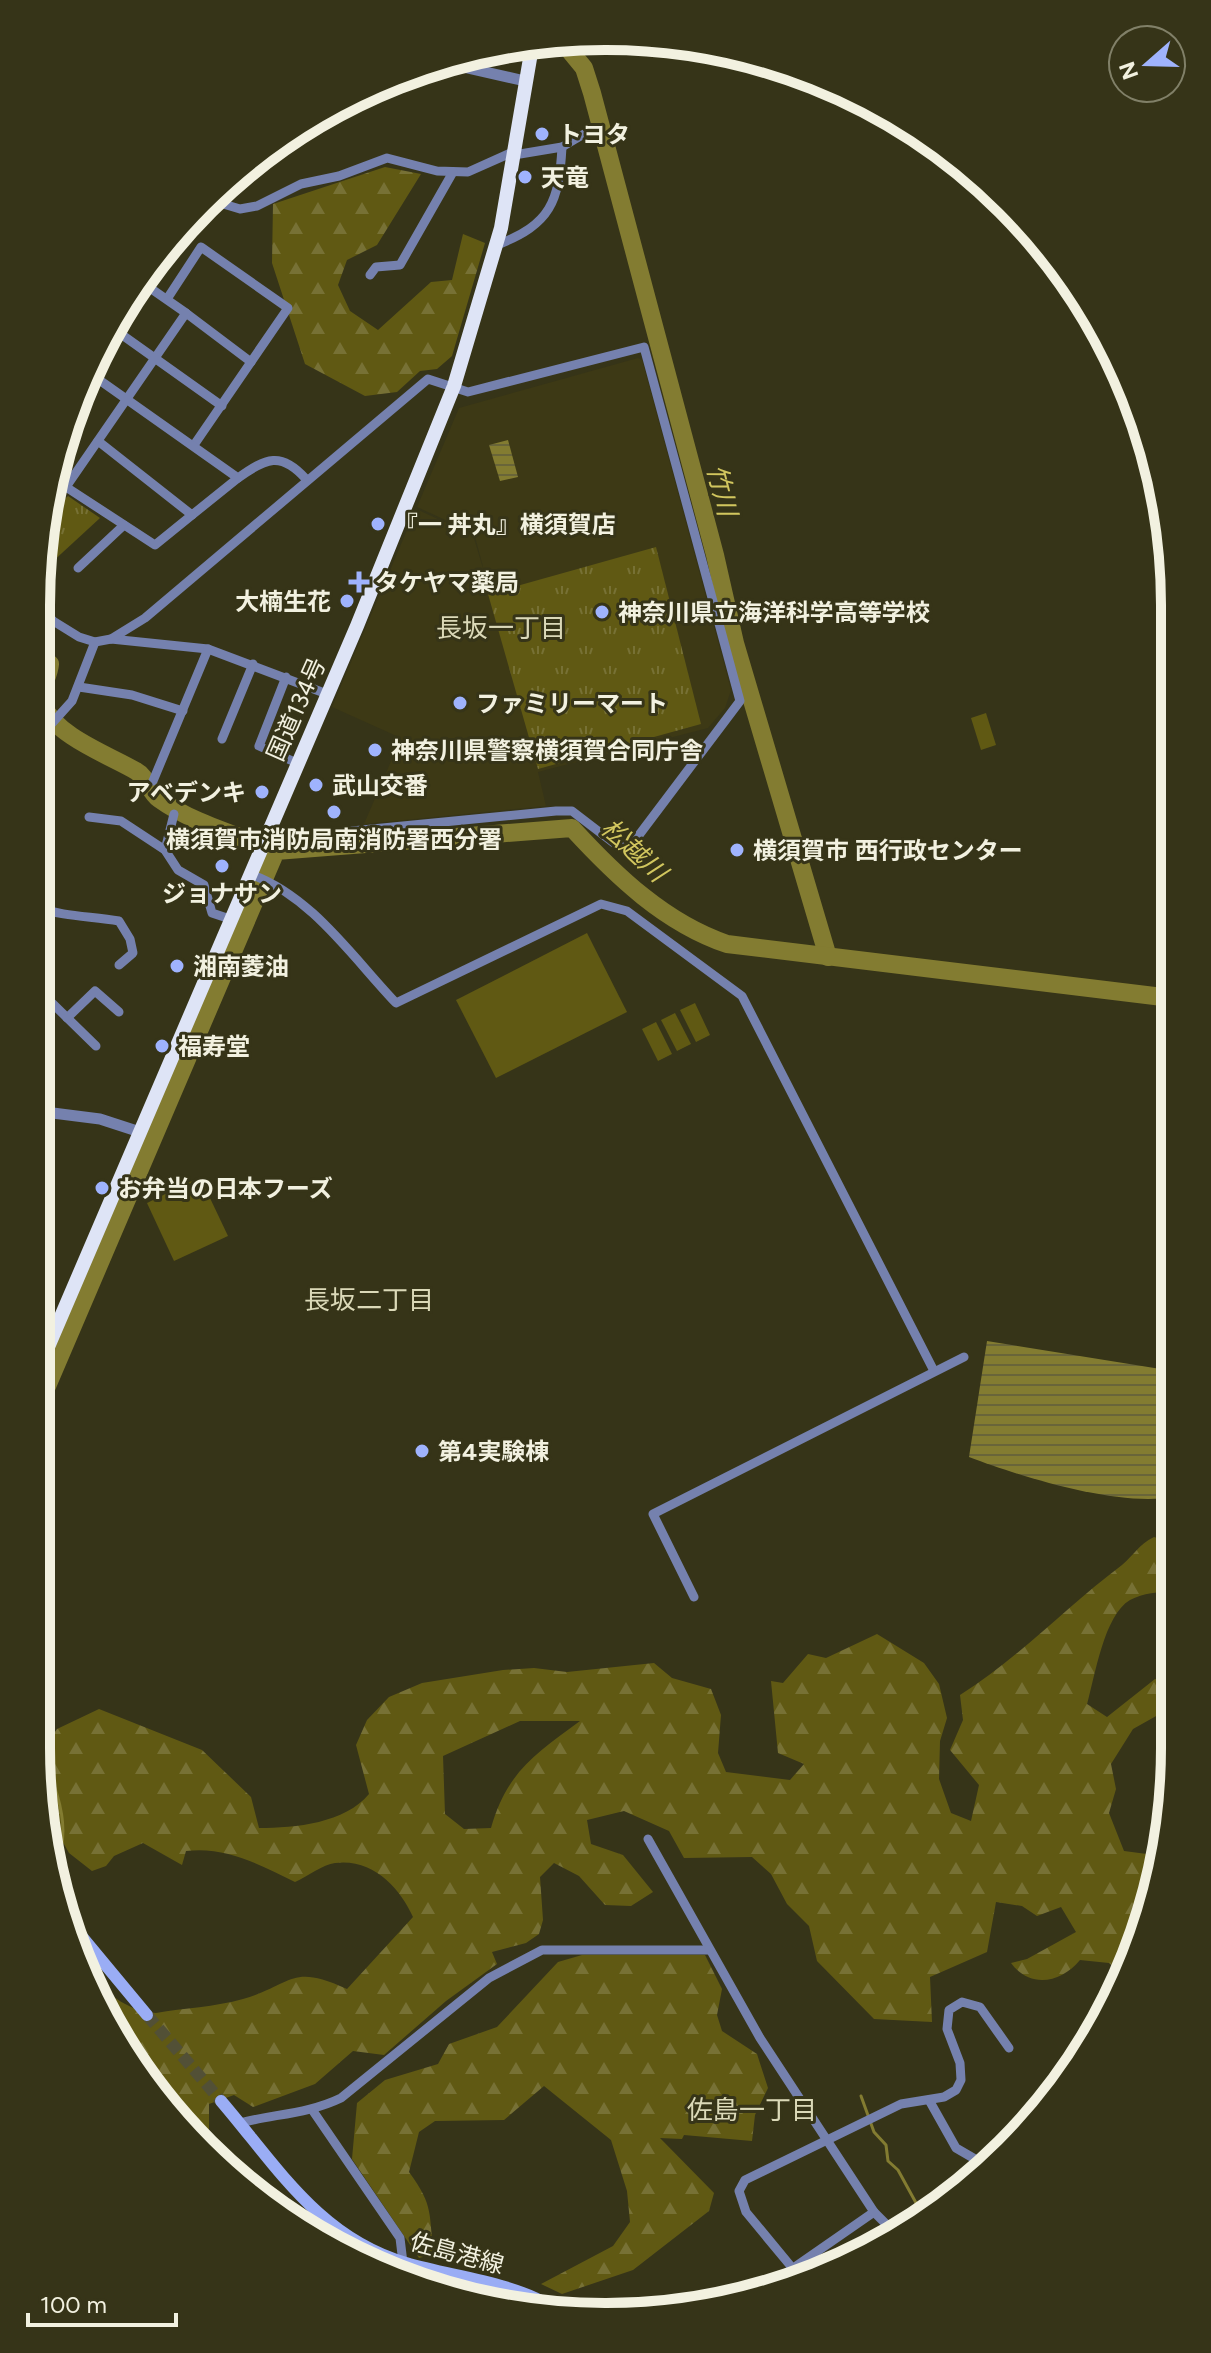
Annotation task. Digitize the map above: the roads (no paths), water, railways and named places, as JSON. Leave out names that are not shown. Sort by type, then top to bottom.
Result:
[{"type":"highway","name":"国道134号","points":[[50,1342],[327,694],[454,386],[497,245],[530,55]]},
{"type":"main road","points":[[84,1939],[147,2015]]},
{"type":"main road","name":"佐島港線","points":[[221,2101],[297,2196],[321,2218],[361,2245],[403,2263],[499,2285],[529,2297]]},
{"type":"street","points":[[467,68],[525,81]]},
{"type":"street","points":[[223,204],[240,209],[257,206],[301,184],[339,176],[387,158],[453,172],[468,172],[514,153],[562,147],[584,134]]},
{"type":"street","points":[[497,245],[514,238],[546,212],[559,193],[562,147]]},
{"type":"street","points":[[370,275],[376,267],[400,265],[453,172]]},
{"type":"street","points":[[167,299],[201,247],[288,308],[194,445]]},
{"type":"street","points":[[150,288],[251,362]]},
{"type":"street","points":[[62,491],[186,313]]},
{"type":"street","points":[[121,334],[222,406]]},
{"type":"street","points":[[111,639],[145,618],[428,379],[468,392],[644,347],[740,701],[633,843],[615,844],[572,811],[263,842]]},
{"type":"street","points":[[98,379],[238,478]]},
{"type":"street","points":[[98,441],[192,515]]},
{"type":"street","points":[[66,487],[155,545],[238,478],[264,462],[280,460],[291,463],[306,479]]},
{"type":"street","points":[[78,568],[124,525]]},
{"type":"street","points":[[50,616],[79,637],[95,642],[111,639],[208,649],[327,694]]},
{"type":"street","points":[[50,725],[79,687],[95,642]]},
{"type":"street","points":[[153,781],[208,649]]},
{"type":"street","points":[[222,739],[253,664]]},
{"type":"street","points":[[286,677],[259,746],[297,763]]},
{"type":"street","points":[[79,687],[140,697],[183,711]]},
{"type":"street","points":[[165,850],[174,814]]},
{"type":"street","points":[[89,817],[121,821],[165,850],[178,870],[204,885],[212,913],[230,919]]},
{"type":"street","points":[[250,874],[276,883],[313,915],[396,1003],[601,904],[627,911],[742,996],[934,1371]]},
{"type":"street","points":[[50,911],[67,916],[89,915],[119,921],[130,939],[133,953],[119,965]]},
{"type":"street","points":[[67,1018],[95,991],[119,1012]]},
{"type":"street","points":[[50,1005],[52,1003],[96,1046]]},
{"type":"street","points":[[50,1113],[100,1119],[140,1132]]},
{"type":"street","points":[[694,1597],[653,1514],[964,1357]]},
{"type":"street","points":[[648,1839],[779,2070],[874,2212],[888,2226]]},
{"type":"street","points":[[240,2123],[276,2113],[313,2111],[341,2098],[489,1978],[542,1950],[709,1950]]},
{"type":"street","points":[[874,2212],[794,2270],[746,2212],[739,2191],[745,2180],[901,2104],[929,2100],[956,2090],[961,2080],[960,2063],[947,2029],[949,2010],[962,2002],[980,2007],[1009,2048]]},
{"type":"street","points":[[929,2100],[956,2148],[977,2160]]},
{"type":"street","points":[[313,2111],[400,2238],[403,2263]]},
{"type":"street","points":[[435,2271],[435,2276]]},
{"type":"waterway","name":"竹川","points":[[570,51],[584,68],[592,93],[715,555],[735,643],[828,957]]},
{"type":"waterway","points":[[50,717],[71,736],[140,774],[156,796],[172,807],[201,822],[276,851]]},
{"type":"waterway","name":"松越川","points":[[50,1379],[276,851],[572,828],[624,880],[662,911],[727,944],[1161,997]]},
{"type":"waterway","name":"松越川","points":[[51,1776],[63,1822],[60,1850]]},
{"type":"waterway","points":[[861,2096],[874,2132],[886,2145],[888,2161],[898,2170],[918,2206]]},
{"type":"tunnel","points":[[147,2015],[221,2101]]},
{"type":"place","name":"トヨタ","points":[[542,134]]},
{"type":"place","name":"天竜","points":[[525,177]]},
{"type":"place","name":"『一 丼丸』横須賀店","points":[[378,524]]},
{"type":"place","name":"タケヤマ薬局","points":[[359,582]]},
{"type":"place","name":"大楠生花","points":[[347,601]]},
{"type":"place","name":"神奈川県立海洋科学高等学校","points":[[602,612]]},
{"type":"place","name":"ファミリーマート","points":[[460,703]]},
{"type":"place","name":"神奈川県警察横須賀合同庁舎","points":[[375,750]]},
{"type":"place","name":"武山交番","points":[[316,785]]},
{"type":"place","name":"アベデンキ","points":[[262,792]]},
{"type":"place","name":"横須賀市消防局南消防署西分署","points":[[334,812]]},
{"type":"place","name":"横須賀市 西行政センター","points":[[737,850]]},
{"type":"place","name":"ジョナサン","points":[[222,866]]},
{"type":"place","name":"湘南菱油","points":[[177,966]]},
{"type":"place","name":"福寿堂","points":[[162,1046]]},
{"type":"place","name":"お弁当の日本フーズ","points":[[102,1188]]},
{"type":"place","name":"第4実験棟","points":[[422,1451]]},
{"type":"district","name":"長坂一丁目","points":[[501,628]]},
{"type":"district","name":"長坂二丁目","points":[[369,1300]]},
{"type":"district","name":"佐島一丁目","points":[[752,2110]]}]
